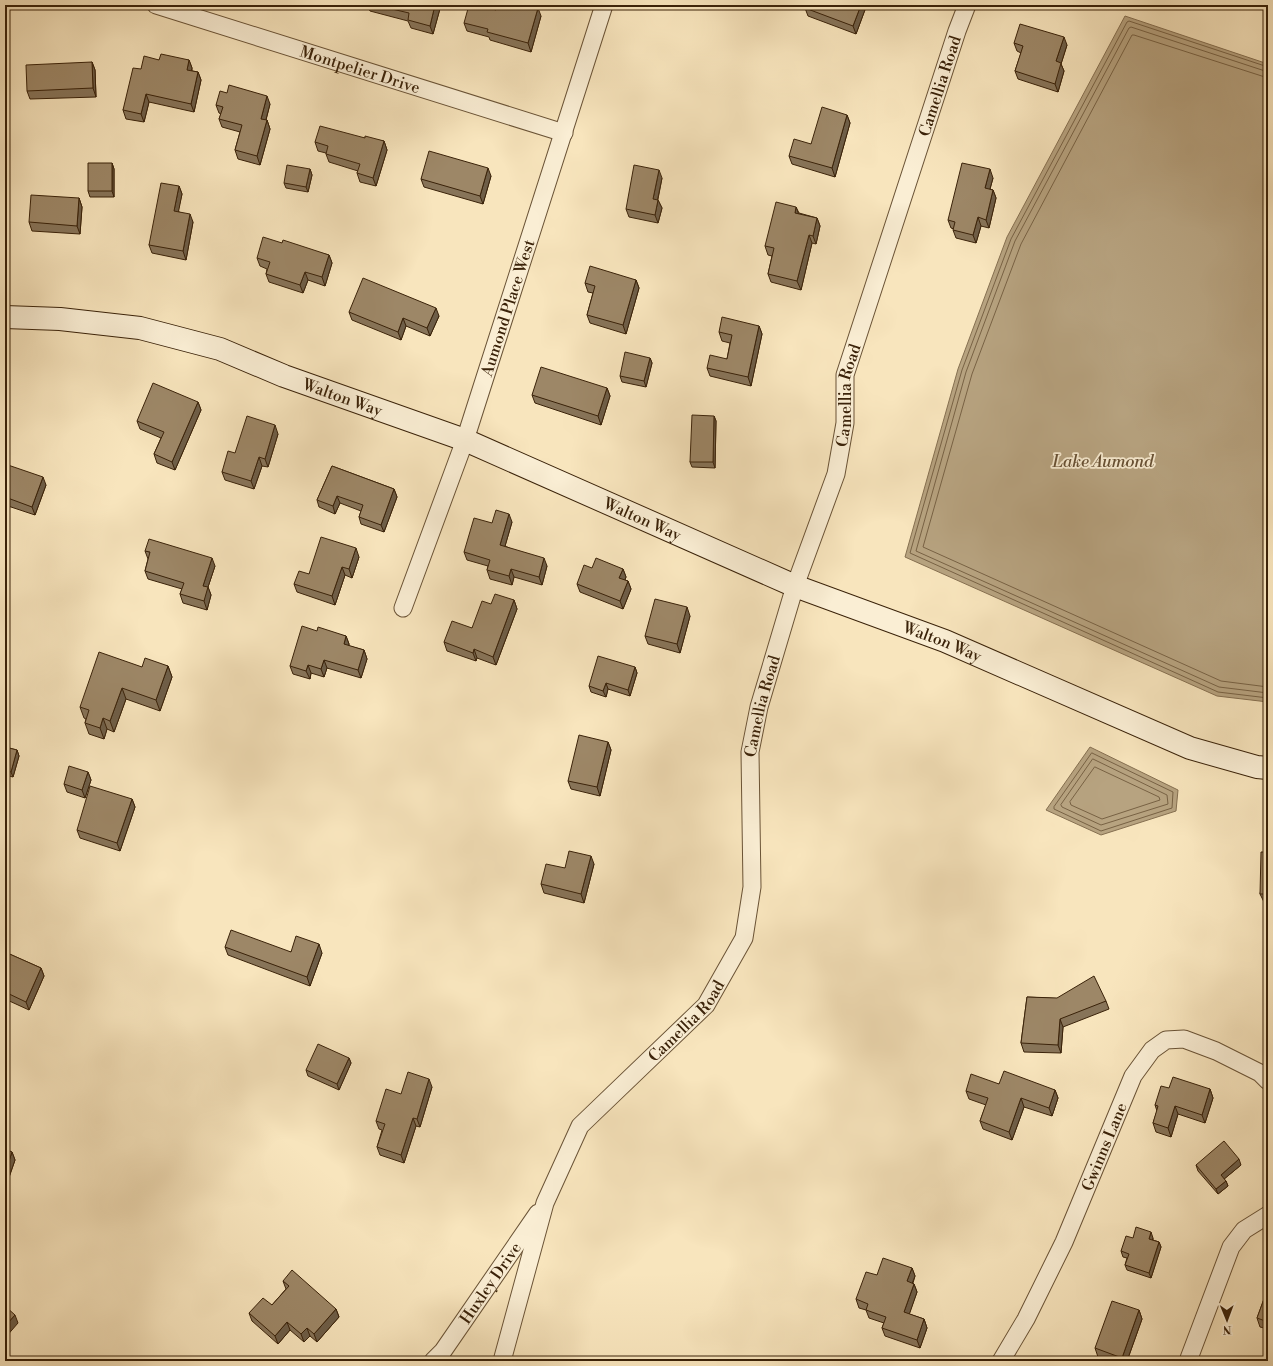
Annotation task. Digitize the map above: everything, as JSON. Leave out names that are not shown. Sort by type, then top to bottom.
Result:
[{"type":"main road","name":"Walton Way","points":[[5,317],[60,319],[140,328],[220,349],[284,376],[465,440],[795,586],[945,641],[1190,748],[1257,767],[1268,768]]},
{"type":"street","name":"Montpelier Drive","points":[[156,5],[564,132]]},
{"type":"street","name":"Aumond Place West","points":[[403,608],[465,440],[604,5]]},
{"type":"street","name":"Camellia Road","points":[[502,1361],[545,1203],[580,1126],[706,1005],[744,938],[752,887],[750,752],[759,706],[795,586],[836,474],[845,423],[845,375],[954,39],[967,5]]},
{"type":"street","name":"Gwinns Lane","points":[[1001,1361],[1026,1319],[1064,1242],[1133,1076],[1152,1050],[1166,1040],[1184,1040],[1216,1051],[1260,1073],[1268,1081]]},
{"type":"street","name":"Huxley Drive","points":[[433,1361],[443,1351],[545,1203]]},
{"type":"street","points":[[1188,1361],[1231,1247],[1244,1230],[1268,1215]]},
{"type":"water","name":"Lake Aumond","points":[[1125,16],[1268,64],[1268,702],[1217,696],[905,557],[958,369],[1007,237]]},
{"type":"water","points":[[1090,747],[1178,790],[1176,811],[1101,835],[1046,810]]},
{"type":"building","points":[[375,5],[435,5],[430,26],[408,20],[409,13]]},
{"type":"building","points":[[469,5],[479,5],[496,10],[497,5],[528,5],[538,8],[528,43],[487,32],[488,29],[464,23]]},
{"type":"building","points":[[806,5],[861,5],[853,26],[805,8]]},
{"type":"building","points":[[1020,24],[1064,37],[1056,61],[1061,63],[1055,84],[1015,71],[1023,46],[1014,43]]},
{"type":"building","points":[[161,54],[189,60],[187,70],[198,72],[191,104],[146,94],[141,114],[123,110],[133,68],[141,69],[144,56],[159,60]]},
{"type":"building","points":[[92,62],[93,88],[27,91],[26,65]]},
{"type":"building","points":[[229,85],[267,96],[261,119],[267,120],[257,156],[235,150],[242,125],[219,119],[223,107],[216,105],[220,91],[227,93]]},
{"type":"building","points":[[822,107],[847,115],[832,168],[789,156],[794,139],[811,144]]},
{"type":"building","points":[[320,126],[365,138],[365,136],[384,141],[373,178],[357,173],[360,164],[326,154],[328,146],[315,142]]},
{"type":"building","points":[[429,151],[488,168],[480,196],[421,179]]},
{"type":"building","points":[[88,163],[112,163],[112,191],[88,191]]},
{"type":"building","points":[[962,163],[990,169],[985,188],[993,190],[986,220],[978,217],[973,235],[953,230],[955,222],[948,220]]},
{"type":"building","points":[[287,165],[310,169],[306,187],[284,183]]},
{"type":"building","points":[[634,165],[659,170],[653,199],[658,200],[655,215],[626,209]]},
{"type":"building","points":[[161,183],[179,186],[174,211],[190,214],[183,251],[149,245]]},
{"type":"building","points":[[31,195],[79,198],[77,226],[29,222]]},
{"type":"building","points":[[776,202],[796,207],[795,213],[817,218],[813,236],[809,235],[797,281],[768,274],[774,248],[765,246]]},
{"type":"building","points":[[263,237],[282,243],[283,240],[329,255],[322,277],[305,272],[300,285],[266,274],[270,262],[257,258]]},
{"type":"building","points":[[590,266],[636,280],[623,325],[587,315],[595,286],[585,283]]},
{"type":"building","points":[[363,278],[436,308],[427,328],[403,318],[398,332],[349,312]]},
{"type":"building","points":[[722,317],[759,326],[748,377],[707,368],[710,355],[727,359],[732,335],[719,332]]},
{"type":"building","points":[[625,352],[650,358],[644,381],[620,376]]},
{"type":"building","points":[[541,367],[607,388],[598,416],[532,395]]},
{"type":"building","points":[[153,383],[198,402],[172,462],[154,454],[164,432],[137,421]]},
{"type":"building","points":[[692,415],[714,416],[713,462],[690,462]]},
{"type":"building","points":[[247,416],[275,425],[265,459],[259,457],[251,481],[222,472],[228,451],[235,453]]},
{"type":"building","points":[[5,464],[43,477],[32,507],[5,497]]},
{"type":"building","points":[[332,466],[394,489],[381,525],[359,517],[363,505],[337,496],[333,506],[317,500]]},
{"type":"building","points":[[496,510],[509,514],[500,545],[544,558],[539,577],[511,569],[509,576],[487,570],[490,560],[464,552],[474,518],[492,523]]},
{"type":"building","points":[[321,537],[356,548],[349,569],[342,567],[332,596],[294,584],[299,571],[309,574]]},
{"type":"building","points":[[149,539],[212,558],[203,586],[208,587],[204,601],[180,594],[184,583],[145,571],[150,552],[145,551]]},
{"type":"building","points":[[596,558],[623,569],[619,578],[628,581],[620,601],[577,584],[584,565],[592,568]]},
{"type":"building","points":[[495,594],[514,600],[493,657],[474,649],[473,653],[444,642],[452,621],[472,628],[482,601],[491,604]]},
{"type":"building","points":[[655,599],[687,607],[677,644],[645,636]]},
{"type":"building","points":[[302,626],[317,631],[318,627],[346,636],[344,644],[364,650],[358,670],[324,660],[321,669],[308,665],[306,671],[290,666]]},
{"type":"building","points":[[99,652],[142,667],[145,658],[168,666],[156,700],[122,688],[110,721],[103,718],[100,728],[85,723],[89,710],[80,707]]},
{"type":"building","points":[[598,656],[635,667],[628,690],[606,683],[603,691],[589,686]]},
{"type":"building","points":[[579,735],[608,742],[597,787],[568,781]]},
{"type":"building","points":[[5,747],[17,750],[11,772],[5,770]]},
{"type":"building","points":[[69,766],[88,772],[82,790],[64,784]]},
{"type":"building","points":[[90,786],[132,799],[117,843],[77,830]]},
{"type":"building","points":[[569,851],[591,856],[581,894],[541,884],[546,864],[565,868]]},
{"type":"building","points":[[1261,852],[1268,852],[1268,894],[1260,894]]},
{"type":"building","points":[[231,930],[291,952],[296,936],[319,944],[307,977],[225,947]]},
{"type":"building","points":[[5,952],[41,968],[26,1002],[5,992]]},
{"type":"building","points":[[1094,976],[1106,1001],[1060,1019],[1058,1045],[1021,1043],[1027,997],[1057,998]]},
{"type":"building","points":[[318,1044],[349,1058],[337,1084],[306,1070]]},
{"type":"building","points":[[1004,1071],[1055,1090],[1049,1108],[1021,1098],[1009,1132],[980,1121],[988,1098],[966,1091],[971,1074],[999,1084]]},
{"type":"building","points":[[408,1072],[429,1079],[417,1119],[413,1118],[401,1155],[377,1147],[385,1124],[376,1121],[386,1089],[401,1094]]},
{"type":"building","points":[[1173,1077],[1210,1089],[1202,1115],[1175,1106],[1168,1128],[1153,1123],[1158,1106],[1155,1105],[1161,1086],[1169,1088]]},
{"type":"building","points":[[1224,1141],[1239,1159],[1221,1175],[1226,1181],[1216,1189],[1196,1165]]},
{"type":"building","points":[[5,1149],[12,1152],[5,1173]]},
{"type":"building","points":[[1136,1227],[1151,1232],[1149,1239],[1159,1242],[1149,1273],[1125,1265],[1129,1254],[1121,1251],[1126,1236],[1133,1238]]},
{"type":"building","points":[[883,1258],[912,1268],[907,1281],[914,1284],[904,1312],[924,1319],[917,1340],[882,1328],[886,1317],[866,1310],[868,1304],[856,1299],[866,1272],[877,1275]]},
{"type":"building","points":[[292,1270],[336,1309],[314,1334],[307,1328],[301,1334],[287,1322],[275,1336],[249,1313],[263,1298],[272,1305],[289,1286],[283,1281]]},
{"type":"building","points":[[1268,1288],[1268,1322],[1257,1318]]},
{"type":"building","points":[[1112,1301],[1139,1310],[1122,1358],[1095,1348]]},
{"type":"building","points":[[5,1306],[15,1315],[5,1326]]},
{"type":"building","points":[[1254,1358],[1264,1361],[1253,1361]]}]
